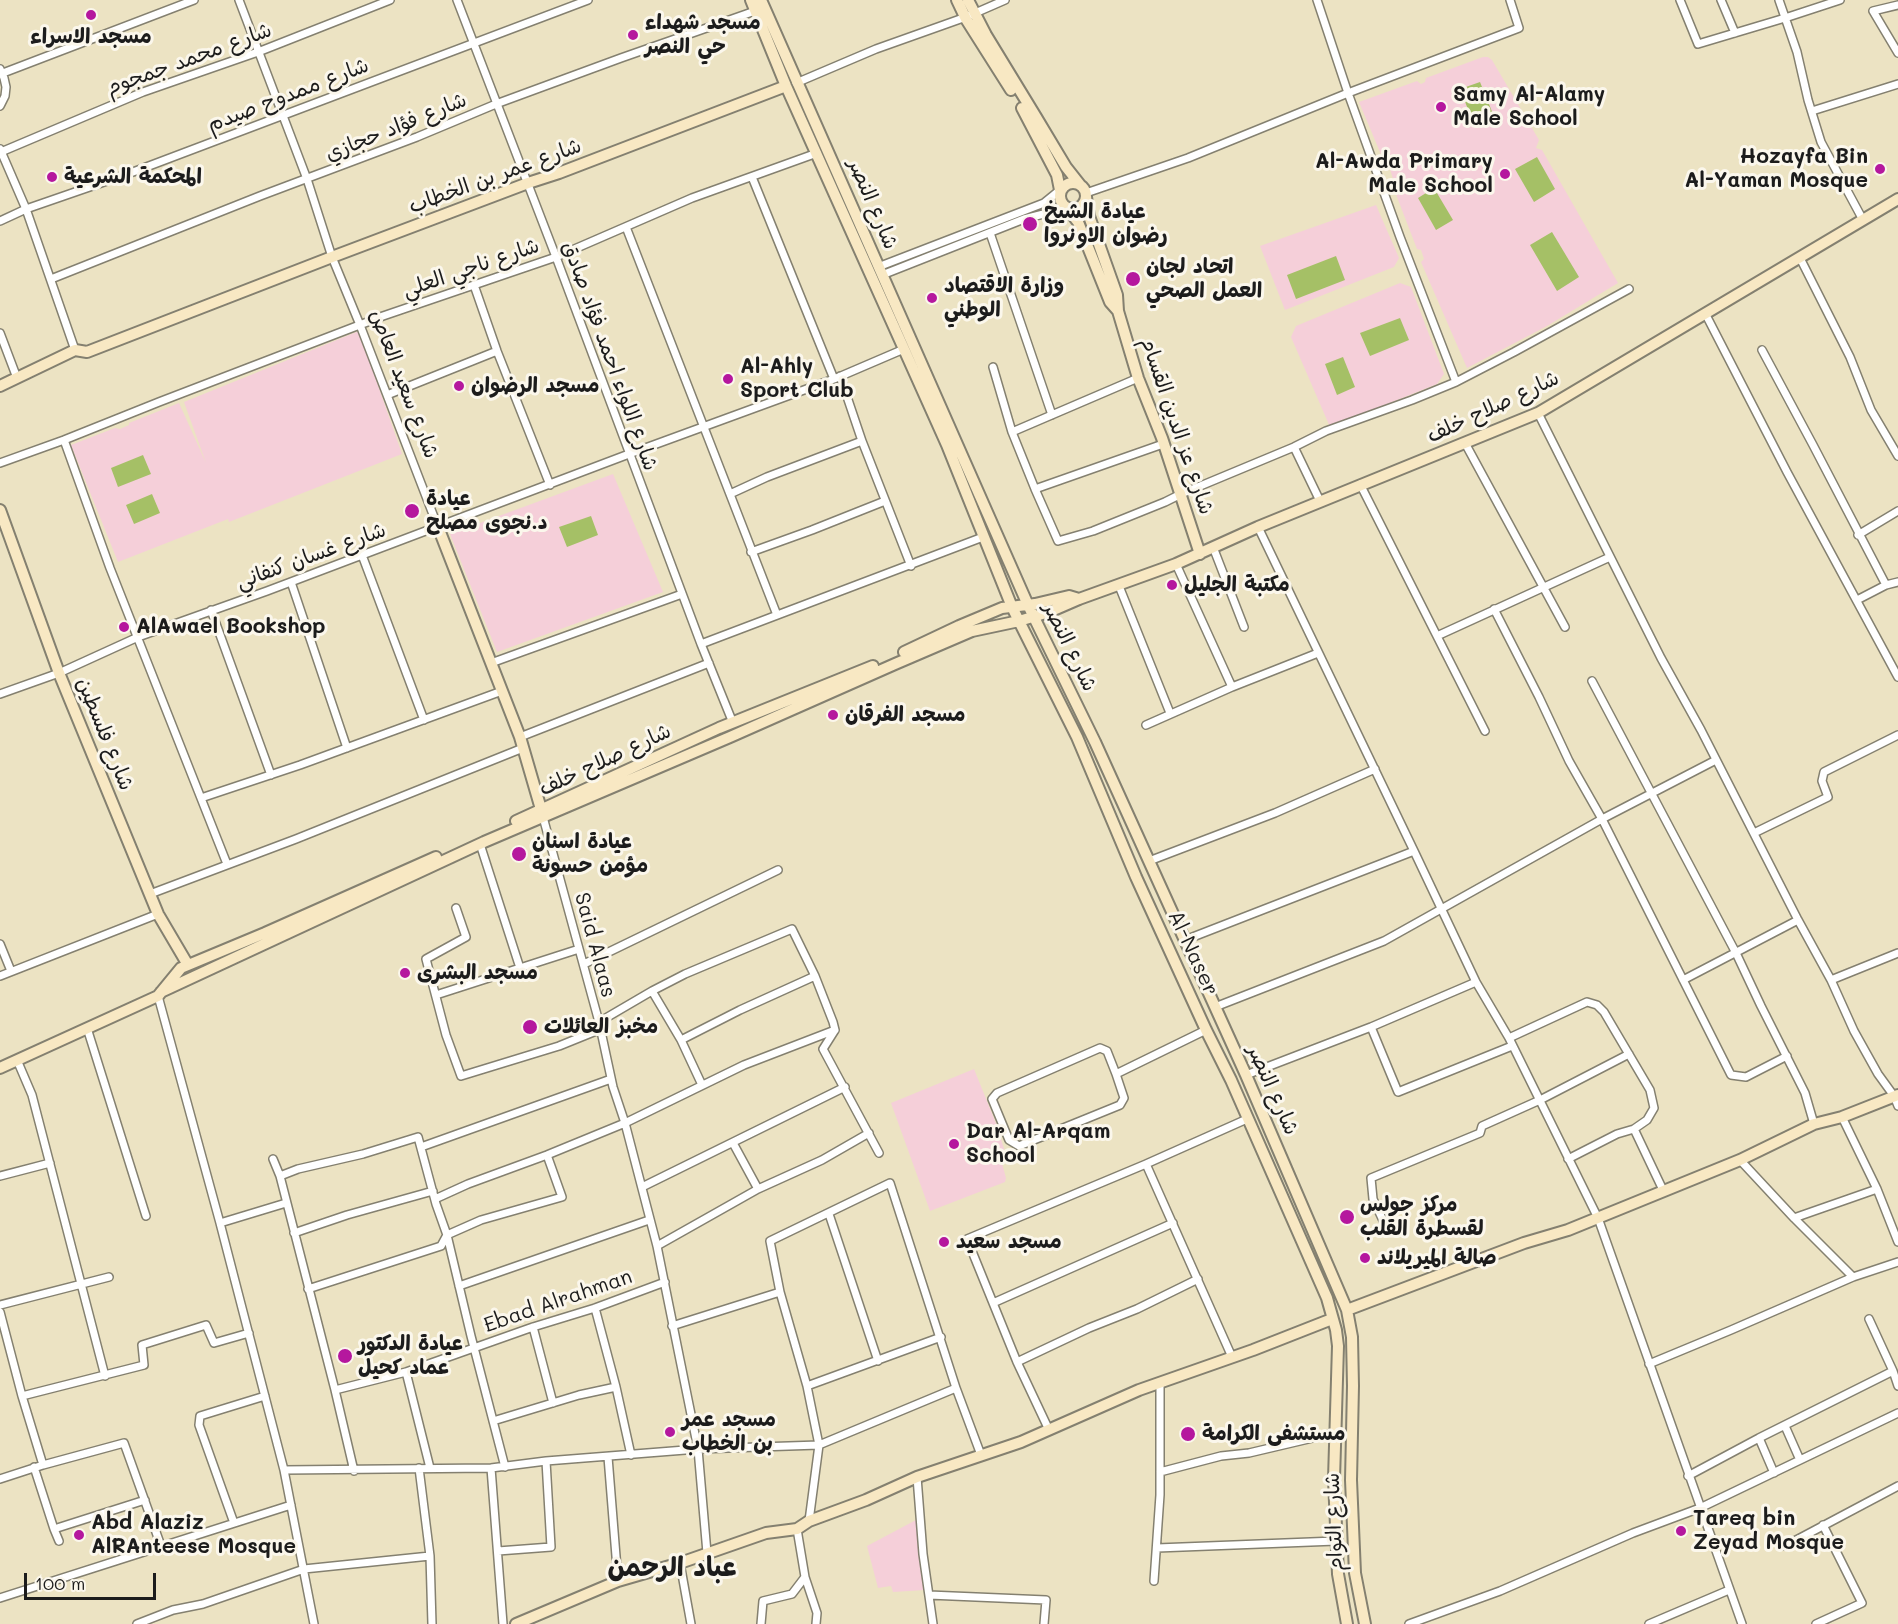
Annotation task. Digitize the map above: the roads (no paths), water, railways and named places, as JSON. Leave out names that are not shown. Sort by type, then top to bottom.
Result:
[{"type":"main road","name":"شارع النصر","points":[[751,0],[786,86],[947,445],[1012,607]]},
{"type":"main road","name":"شارع النصر","points":[[761,0],[1028,605],[1095,742],[1246,1075],[1347,1310]]},
{"type":"main road","name":"شارع عز الدين القسام","points":[[957,0],[970,15],[1084,192],[1089,216],[1117,296],[1118,311],[1138,378],[1181,494],[1200,554]]},
{"type":"main road","name":"شارع عز الدين القسام","points":[[968,0],[970,15],[1026,114],[1057,176],[1060,190]]},
{"type":"main road","name":"شارع عمر بن الخطاب","points":[[0,386],[75,350],[87,352],[786,86]]},
{"type":"main road","points":[[1069,184],[1077,184],[1084,192],[1085,202],[1079,208],[1067,208],[1061,202],[1060,190],[1069,184]]},
{"type":"main road","name":"شارع صلاح خلف","points":[[159,994],[181,968],[972,631],[1049,612],[1176,564],[1360,484],[1538,412],[1898,199]]},
{"type":"main road","name":"شارع عز الدين القسام","points":[[1067,208],[1077,222],[1093,255],[1110,302],[1118,311]]},
{"type":"main road","name":"شارع فلسطين","points":[[0,510],[59,673],[158,914],[188,965]]},
{"type":"main road","name":"شارع سعيد العاص","points":[[439,529],[520,737],[543,814]]},
{"type":"main road","name":"شارع صلاح خلف","points":[[0,1068],[733,723],[864,670],[1002,608],[1069,596],[1079,599]]},
{"type":"main road","name":"Al-Naser","points":[[1012,607],[1077,737],[1136,877],[1231,1080],[1327,1298],[1332,1319]]},
{"type":"main road","points":[[1347,1310],[1524,1243],[1568,1230],[1740,1160],[1814,1124],[1897,1099]]},
{"type":"main road","name":"شارع التوام","points":[[1347,1310],[1352,1337],[1351,1470],[1355,1573],[1365,1624]]},
{"type":"main road","points":[[516,1624],[618,1581],[680,1563],[766,1533],[797,1529],[809,1521],[866,1500],[917,1477],[1022,1442],[1139,1390],[1332,1319]]},
{"type":"main road","name":"شارع التوام","points":[[1332,1319],[1338,1346],[1334,1433],[1336,1541],[1338,1574],[1347,1624]]},
{"type":"street","points":[[0,106],[6,91],[1,71],[194,0]]},
{"type":"street","name":"شارع سعيد العاص","points":[[239,0],[307,179],[332,257],[439,529]]},
{"type":"street","name":"شارع محمد جمجوم","points":[[1,150],[143,92],[258,52],[390,0]]},
{"type":"street","name":"شارع اللواء احمد فؤاد صادق","points":[[457,0],[733,723]]},
{"type":"street","name":"شارع ممدوح صيدم","points":[[0,221],[26,209],[134,172],[588,0]]},
{"type":"street","name":"شارع عمر بن الخطاب","points":[[786,86],[1005,0]]},
{"type":"street","points":[[1317,0],[1400,237],[1456,382]]},
{"type":"street","points":[[1084,192],[1188,158],[1348,93],[1520,28],[1510,0]]},
{"type":"street","points":[[1680,0],[1698,44],[1840,0]]},
{"type":"street","points":[[1721,0],[1735,33]]},
{"type":"street","points":[[1779,0],[1797,52],[1821,142],[1863,220]]},
{"type":"street","points":[[1898,5],[1873,11],[1898,53]]},
{"type":"street","name":"شارع فؤاد حجازي","points":[[51,279],[496,104],[755,11]]},
{"type":"street","points":[[1812,111],[1898,84]]},
{"type":"street","points":[[1,150],[26,209],[75,350]]},
{"type":"street","name":"شارع ناجي العلي","points":[[0,463],[360,325],[556,256],[692,198],[817,153]]},
{"type":"street","points":[[752,177],[837,377],[910,566]]},
{"type":"street","points":[[880,271],[1044,203],[1060,190]]},
{"type":"street","points":[[880,271],[1024,219],[1067,208]]},
{"type":"street","points":[[626,227],[777,615]]},
{"type":"street","points":[[990,233],[1052,415]]},
{"type":"street","points":[[1800,258],[1850,357],[1871,410],[1898,456]]},
{"type":"street","points":[[474,285],[497,351],[550,485]]},
{"type":"street","points":[[993,367],[1012,432],[1058,541],[1093,531],[1294,447],[1326,431],[1456,382],[1629,289]]},
{"type":"street","points":[[1705,313],[1787,472],[1898,677]]},
{"type":"street","points":[[0,333],[17,378]]},
{"type":"street","name":"شارع غسان كنفاني","points":[[0,694],[59,673],[138,637],[439,529],[629,454],[837,377],[904,349]]},
{"type":"street","points":[[387,395],[497,351]]},
{"type":"street","points":[[1762,351],[1886,585]]},
{"type":"street","points":[[1012,432],[1138,378]]},
{"type":"street","points":[[1538,412],[1661,658],[1831,980],[1854,1031],[1878,1074],[1897,1099]]},
{"type":"street","points":[[64,440],[110,568],[227,864]]},
{"type":"street","points":[[730,494],[767,477],[862,441]]},
{"type":"street","points":[[1464,443],[1565,627]]},
{"type":"street","points":[[1035,489],[1163,444]]},
{"type":"street","points":[[1294,447],[1320,501]]},
{"type":"street","points":[[1360,484],[1485,731]]},
{"type":"street","points":[[751,552],[885,501]]},
{"type":"street","points":[[1858,535],[1898,511]]},
{"type":"street","points":[[1258,527],[1376,769],[1476,982],[1509,1038],[1598,1218],[1742,1624]]},
{"type":"street","points":[[701,644],[983,537]]},
{"type":"street","points":[[1212,547],[1244,627]]},
{"type":"street","points":[[362,555],[424,720]]},
{"type":"street","points":[[1437,636],[1610,557]]},
{"type":"street","points":[[1176,564],[1232,687]]},
{"type":"street","points":[[291,582],[347,748]]},
{"type":"street","points":[[1857,600],[1886,585],[1898,582]]},
{"type":"street","points":[[1119,586],[1170,713]]},
{"type":"street","points":[[491,663],[682,594]]},
{"type":"street","points":[[1494,609],[1569,761],[1602,819],[1731,1075],[1746,1077],[1787,1056]]},
{"type":"street","points":[[211,610],[271,775]]},
{"type":"street","points":[[1146,725],[1232,687],[1318,653]]},
{"type":"street","points":[[520,737],[709,663]]},
{"type":"street","points":[[1592,681],[1736,953],[1805,1093],[1814,1124]]},
{"type":"street","points":[[201,798],[502,691]]},
{"type":"street","points":[[1754,833],[1828,797],[1822,781],[1824,772],[1898,735]]},
{"type":"street","points":[[150,894],[523,748]]},
{"type":"street","points":[[1215,1007],[1384,941],[1602,819],[1716,760]]},
{"type":"street","points":[[1149,861],[1275,813],[1376,769]]},
{"type":"street","name":"Said Alaas","points":[[543,814],[584,964],[611,1079],[625,1123],[665,1282],[698,1449],[707,1553]]},
{"type":"street","points":[[480,844],[520,968]]},
{"type":"street","points":[[1185,940],[1414,851]]},
{"type":"street","points":[[584,964],[778,870]]},
{"type":"street","points":[[456,908],[466,938],[426,959],[446,1035],[461,1076],[559,1046],[600,1026],[652,991],[685,974],[792,929],[815,976],[835,1030]]},
{"type":"street","points":[[0,976],[158,914]]},
{"type":"street","points":[[1683,980],[1798,920]]},
{"type":"street","points":[[0,944],[12,971]]},
{"type":"street","points":[[436,995],[579,949]]},
{"type":"street","points":[[1831,980],[1898,953]]},
{"type":"street","points":[[681,1040],[815,976]]},
{"type":"street","points":[[1246,1075],[1371,1027],[1476,982]]},
{"type":"street","points":[[652,991],[681,1040],[702,1085]]},
{"type":"street","points":[[159,994],[284,1470],[314,1624]]},
{"type":"street","points":[[1509,1038],[1587,1002],[1597,1005],[1604,1012],[1650,1090],[1654,1108],[1647,1120],[1634,1129],[1617,1134],[1568,1159]]},
{"type":"street","points":[[1371,1027],[1398,1092],[1512,1046]]},
{"type":"street","points":[[87,1028],[146,1216]]},
{"type":"street","points":[[294,1233],[347,1215],[434,1195],[547,1155],[625,1123],[744,1065],[835,1030]]},
{"type":"street","points":[[835,1030],[823,1049],[879,1153]]},
{"type":"street","points":[[1116,1074],[1206,1030]]},
{"type":"street","points":[[1100,1048],[1107,1051],[1116,1074],[1124,1098],[1120,1106],[1019,1146],[1009,1140],[992,1099],[997,1093],[1100,1048]]},
{"type":"street","points":[[1387,1229],[1373,1199],[1371,1178],[1480,1133],[1482,1126],[1540,1100],[1629,1054]]},
{"type":"street","points":[[17,1060],[32,1095],[105,1376]]},
{"type":"street","points":[[421,1147],[611,1079]]},
{"type":"street","points":[[642,1187],[845,1088]]},
{"type":"street","points":[[1842,1117],[1877,1189],[1898,1242]]},
{"type":"street","points":[[1049,1430],[1017,1362],[967,1239],[1247,1119]]},
{"type":"street","points":[[1634,1129],[1663,1190]]},
{"type":"street","points":[[657,1246],[758,1189],[822,1160],[868,1133]]},
{"type":"street","points":[[280,1176],[298,1168],[363,1154],[418,1137],[447,1235],[505,1467]]},
{"type":"street","points":[[733,1143],[758,1189]]},
{"type":"street","points":[[308,1289],[441,1246],[447,1235],[481,1220],[562,1197],[547,1155]]},
{"type":"street","points":[[273,1159],[280,1176],[354,1471]]},
{"type":"street","points":[[1740,1160],[1854,1277]]},
{"type":"street","points":[[0,1176],[50,1163]]},
{"type":"street","points":[[1146,1164],[1232,1357]]},
{"type":"street","points":[[809,1521],[819,1445],[807,1386],[780,1292],[770,1241],[890,1183],[956,1388],[981,1455]]},
{"type":"street","points":[[1794,1218],[1877,1189]]},
{"type":"street","points":[[220,1223],[286,1203]]},
{"type":"street","points":[[829,1214],[878,1361]]},
{"type":"street","points":[[459,1286],[650,1220]]},
{"type":"street","points":[[993,1303],[1173,1223]]},
{"type":"street","points":[[1648,1364],[1854,1277],[1898,1262]]},
{"type":"street","points":[[0,1305],[109,1277]]},
{"type":"street","points":[[1017,1362],[1198,1279]]},
{"type":"street","name":"Ebad Alrahman","points":[[335,1390],[406,1371],[595,1308],[665,1282]]},
{"type":"street","points":[[672,1326],[780,1292]]},
{"type":"street","points":[[595,1308],[631,1455]]},
{"type":"street","points":[[1332,1319],[1347,1310]]},
{"type":"street","points":[[0,1312],[43,1465]]},
{"type":"street","points":[[1869,1319],[1898,1386]]},
{"type":"street","points":[[22,1396],[144,1365],[142,1345],[206,1325],[214,1343],[249,1333]]},
{"type":"street","points":[[533,1327],[553,1403]]},
{"type":"street","points":[[807,1386],[940,1337]]},
{"type":"street","points":[[406,1371],[430,1468]]},
{"type":"street","points":[[1689,1476],[1893,1371]]},
{"type":"street","points":[[1154,1581],[1160,1472],[1160,1383]]},
{"type":"street","points":[[493,1421],[579,1395],[616,1387]]},
{"type":"street","points":[[284,1470],[491,1468],[546,1461],[698,1449],[819,1445],[956,1388]]},
{"type":"street","points":[[234,1523],[199,1425],[200,1416],[265,1396]]},
{"type":"street","points":[[1409,1624],[1500,1591],[1633,1533],[1700,1508],[1898,1413]]},
{"type":"street","points":[[1785,1426],[1800,1460]]},
{"type":"street","points":[[1160,1472],[1221,1456],[1250,1453],[1334,1433]]},
{"type":"street","points":[[1759,1438],[1774,1473]]},
{"type":"street","points":[[0,1479],[34,1467],[124,1443],[161,1546]]},
{"type":"street","points":[[608,1457],[618,1581]]},
{"type":"street","points":[[498,1551],[551,1547],[546,1461]]},
{"type":"street","points":[[34,1467],[59,1541]]},
{"type":"street","points":[[419,1468],[430,1556],[432,1624]]},
{"type":"street","points":[[491,1468],[503,1624]]},
{"type":"street","points":[[917,1477],[923,1554],[933,1624]]},
{"type":"street","points":[[1785,1546],[1898,1486]]},
{"type":"street","points":[[54,1529],[145,1500]]},
{"type":"street","points":[[0,1598],[291,1505]]},
{"type":"street","points":[[1816,1624],[1862,1603],[1823,1525]]},
{"type":"street","points":[[797,1529],[805,1577],[817,1613],[816,1624]]},
{"type":"street","points":[[1157,1548],[1336,1541]]},
{"type":"street","points":[[137,1624],[173,1610],[203,1604],[304,1569],[430,1556]]},
{"type":"street","points":[[680,1563],[691,1624]]},
{"type":"street","points":[[761,1624],[763,1601],[792,1594],[805,1577]]},
{"type":"street","points":[[1649,1624],[1730,1590]]},
{"type":"street","points":[[929,1595],[1046,1600],[1044,1624]]},
{"type":"place","name":"مسجد الاسراء","points":[[91,15]]},
{"type":"place","name":"مسجد شهداء حي النصر","points":[[633,35]]},
{"type":"place","name":"Samy Al-Alamy Male School","points":[[1441,107]]},
{"type":"place","name":"Hozayfa Bin Al-Yaman Mosque","points":[[1880,169]]},
{"type":"place","name":"Al-Awda Primary Male School","points":[[1505,174]]},
{"type":"place","name":"المحكمة الشرعية","points":[[52,177]]},
{"type":"place","name":"عيادة الشيخ رضوان الاونروا","points":[[1030,224]]},
{"type":"place","name":"اتحاد لجان العمل الصحي","points":[[1133,279]]},
{"type":"place","name":"وزارة الاقتصاد الوطني","points":[[932,298]]},
{"type":"place","name":"Al-Ahly Sport Club","points":[[728,379]]},
{"type":"place","name":"مسجد الرضوان","points":[[459,386]]},
{"type":"place","name":"عيادة د.نجوى مصلح","points":[[412,511]]},
{"type":"place","name":"مكتبة الجليل","points":[[1172,585]]},
{"type":"place","name":"AlAwael Bookshop","points":[[124,627]]},
{"type":"place","name":"مسجد الفرقان","points":[[833,715]]},
{"type":"place","name":"عيادة اسنان مؤمن حسونة","points":[[519,854]]},
{"type":"place","name":"مسجد البشرى","points":[[405,973]]},
{"type":"place","name":"مخبز العائلات","points":[[530,1027]]},
{"type":"place","name":"Dar Al-Arqam School","points":[[954,1144]]},
{"type":"place","name":"مركز جولس لقسطرة القلب","points":[[1347,1217]]},
{"type":"place","name":"مسجد سعيد","points":[[944,1242]]},
{"type":"place","name":"صالة الميريلاند","points":[[1365,1258]]},
{"type":"place","name":"عيادة الدكتور عماد كحيل","points":[[345,1356]]},
{"type":"place","name":"مسجد عمر بن الخطاب","points":[[670,1432]]},
{"type":"place","name":"مستشفى الكرامة","points":[[1188,1434]]},
{"type":"place","name":"Tareq bin Zeyad Mosque","points":[[1681,1531]]},
{"type":"place","name":"Abd Alaziz AlRAnteese Mosque","points":[[79,1535]]},
{"type":"district","name":"عباد الرحمن","points":[[672,1568]]}]
